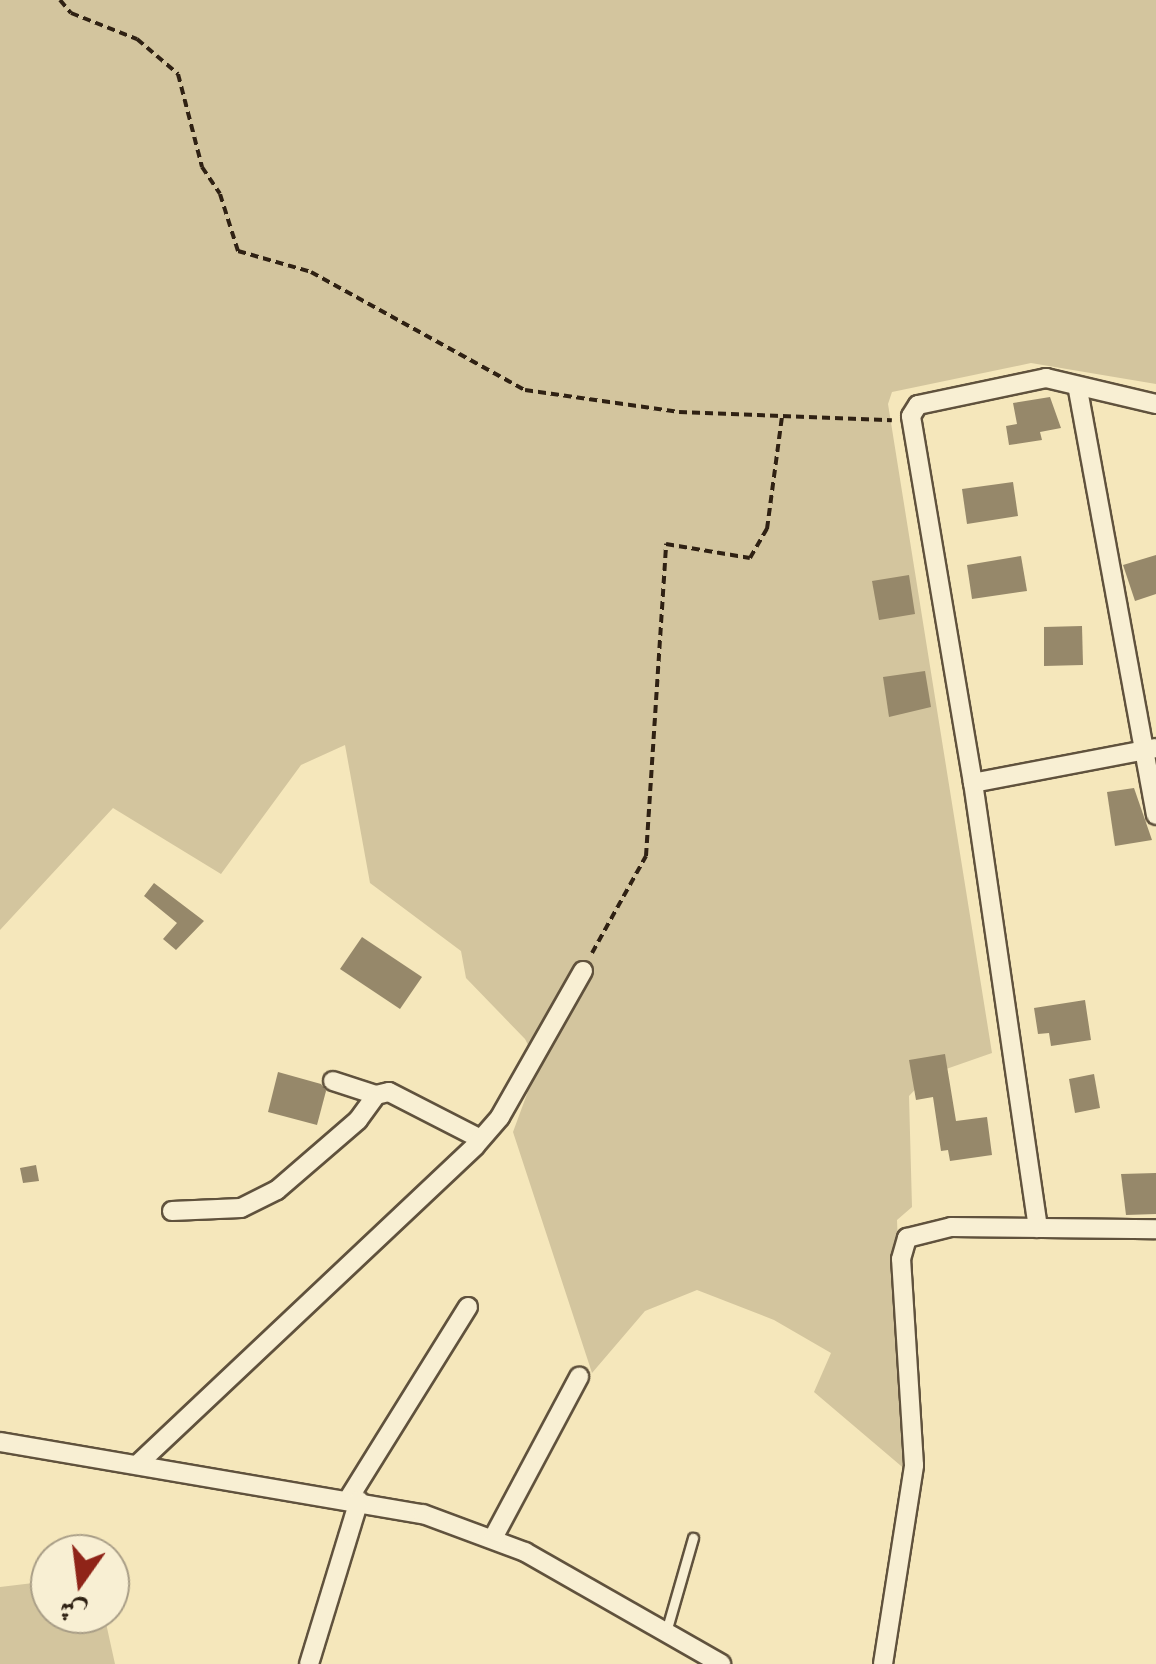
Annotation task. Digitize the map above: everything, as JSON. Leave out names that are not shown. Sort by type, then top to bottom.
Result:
[{"type":"street","points":[[1038,1228],[974,783],[912,422],[918,405],[1046,378],[1078,390],[1156,404]]},
{"type":"street","points":[[1078,390],[1148,750],[1156,814]]},
{"type":"street","points":[[974,783],[1148,750]]},
{"type":"street","points":[[138,1463],[481,1139],[500,1117],[583,970]]},
{"type":"street","points":[[332,1081],[376,1096],[389,1092],[481,1139]]},
{"type":"street","points":[[172,1210],[241,1208],[276,1190],[358,1120],[376,1096]]},
{"type":"street","points":[[883,1664],[914,1464],[903,1247],[907,1238],[938,1229],[1156,1229]]},
{"type":"street","points":[[309,1664],[354,1499],[468,1307]]},
{"type":"street","points":[[493,1538],[579,1377]]},
{"type":"street","points":[[0,1442],[354,1499],[493,1538],[583,1582],[713,1662]]},
{"type":"lane","points":[[665,1634],[693,1538]]},
{"type":"path","points":[[60,0],[72,13],[137,39],[178,74],[202,167],[220,194],[238,251],[312,272],[525,390],[679,412],[912,422]]},
{"type":"path","points":[[583,970],[646,856],[666,544],[750,558],[767,529],[782,414]]},
{"type":"shaded area","points":[[0,0],[1156,0],[1156,384],[1031,363],[892,392],[888,404],[992,1053],[929,1075],[909,1096],[912,1207],[897,1220],[907,1471],[814,1392],[831,1353],[774,1320],[697,1290],[645,1311],[592,1373],[513,1132],[538,1064],[525,1039],[466,978],[461,951],[370,883],[345,745],[301,765],[221,874],[113,808],[0,930]]},
{"type":"shaded area","points":[[30,1583],[30,1634],[108,1634],[115,1664],[0,1664],[0,1587]]},
{"type":"building","points":[[1050,397],[1061,428],[1040,432],[1042,440],[1009,445],[1006,426],[1017,424],[1013,403]]},
{"type":"building","points":[[1013,482],[1018,516],[967,524],[962,489]]},
{"type":"building","points":[[1156,555],[1156,594],[1135,601],[1123,565]]},
{"type":"building","points":[[1021,556],[1027,591],[972,599],[967,565]]},
{"type":"building","points":[[909,575],[915,614],[879,620],[872,581]]},
{"type":"building","points":[[1082,626],[1083,665],[1044,666],[1044,627]]},
{"type":"building","points":[[925,671],[931,707],[889,717],[883,677]]},
{"type":"building","points":[[1134,788],[1152,840],[1115,846],[1107,792]]},
{"type":"building","points":[[154,883],[204,921],[176,950],[163,939],[177,923],[144,896]]},
{"type":"building","points":[[362,937],[422,977],[400,1009],[340,969]]},
{"type":"building","points":[[1085,1000],[1091,1040],[1051,1046],[1049,1033],[1038,1034],[1034,1008]]},
{"type":"building","points":[[945,1054],[956,1121],[987,1117],[992,1155],[950,1161],[948,1150],[941,1151],[933,1097],[916,1100],[909,1060]]},
{"type":"building","points":[[278,1072],[321,1084],[326,1091],[317,1125],[268,1112]]},
{"type":"building","points":[[1094,1074],[1100,1108],[1075,1113],[1069,1079]]},
{"type":"building","points":[[36,1165],[39,1181],[23,1183],[20,1168]]},
{"type":"building","points":[[1156,1173],[1156,1214],[1126,1215],[1121,1174]]}]
